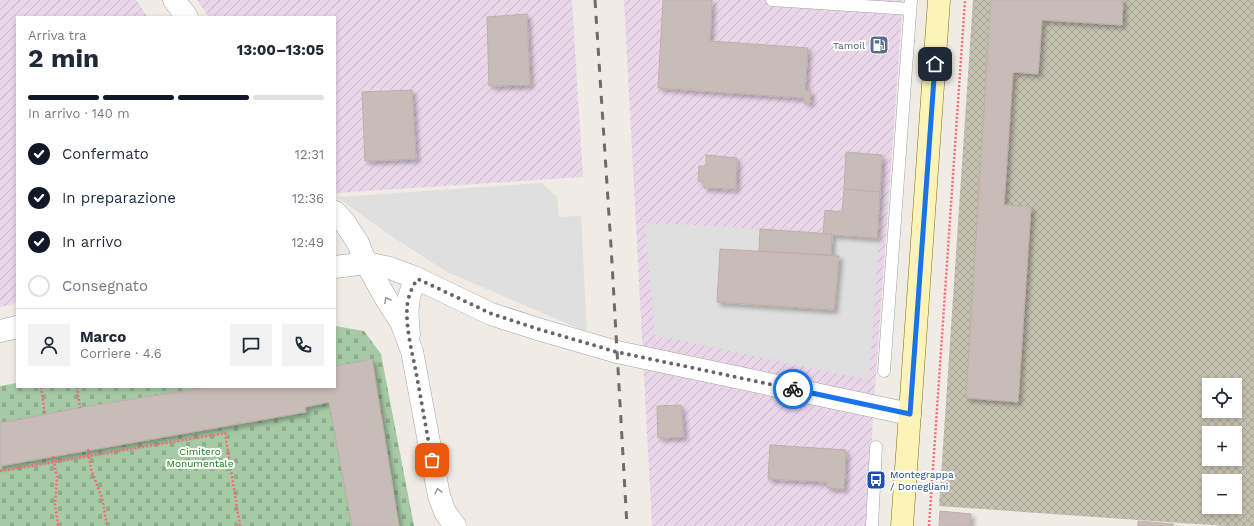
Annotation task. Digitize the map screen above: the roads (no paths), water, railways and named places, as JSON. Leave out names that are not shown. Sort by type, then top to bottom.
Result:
[{"type":"main road","points":[[902,526],[939,0]]},
{"type":"street","points":[[174,0],[186,16]]},
{"type":"street","points":[[336,213],[345,223],[358,243],[366,263],[401,322],[412,351]]},
{"type":"street","points":[[336,266],[366,263],[390,268],[418,279],[492,314],[617,352],[910,414]]},
{"type":"street","points":[[418,279],[414,283],[407,306],[407,318],[439,496],[445,512],[455,526]]},
{"type":"street","points":[[0,331],[16,327]]},
{"type":"lane","points":[[772,0],[911,4],[884,371]]},
{"type":"lane","points":[[872,526],[876,447]]},
{"type":"railway","points":[[595,0],[627,526]]},
{"type":"place","name":"Tamoil","points":[[879,45]]},
{"type":"place","name":"Montegrappa / Donegliani","points":[[876,480]]},
{"type":"park label","name":"Cimitero Monumentale","points":[[200,456]]}]
